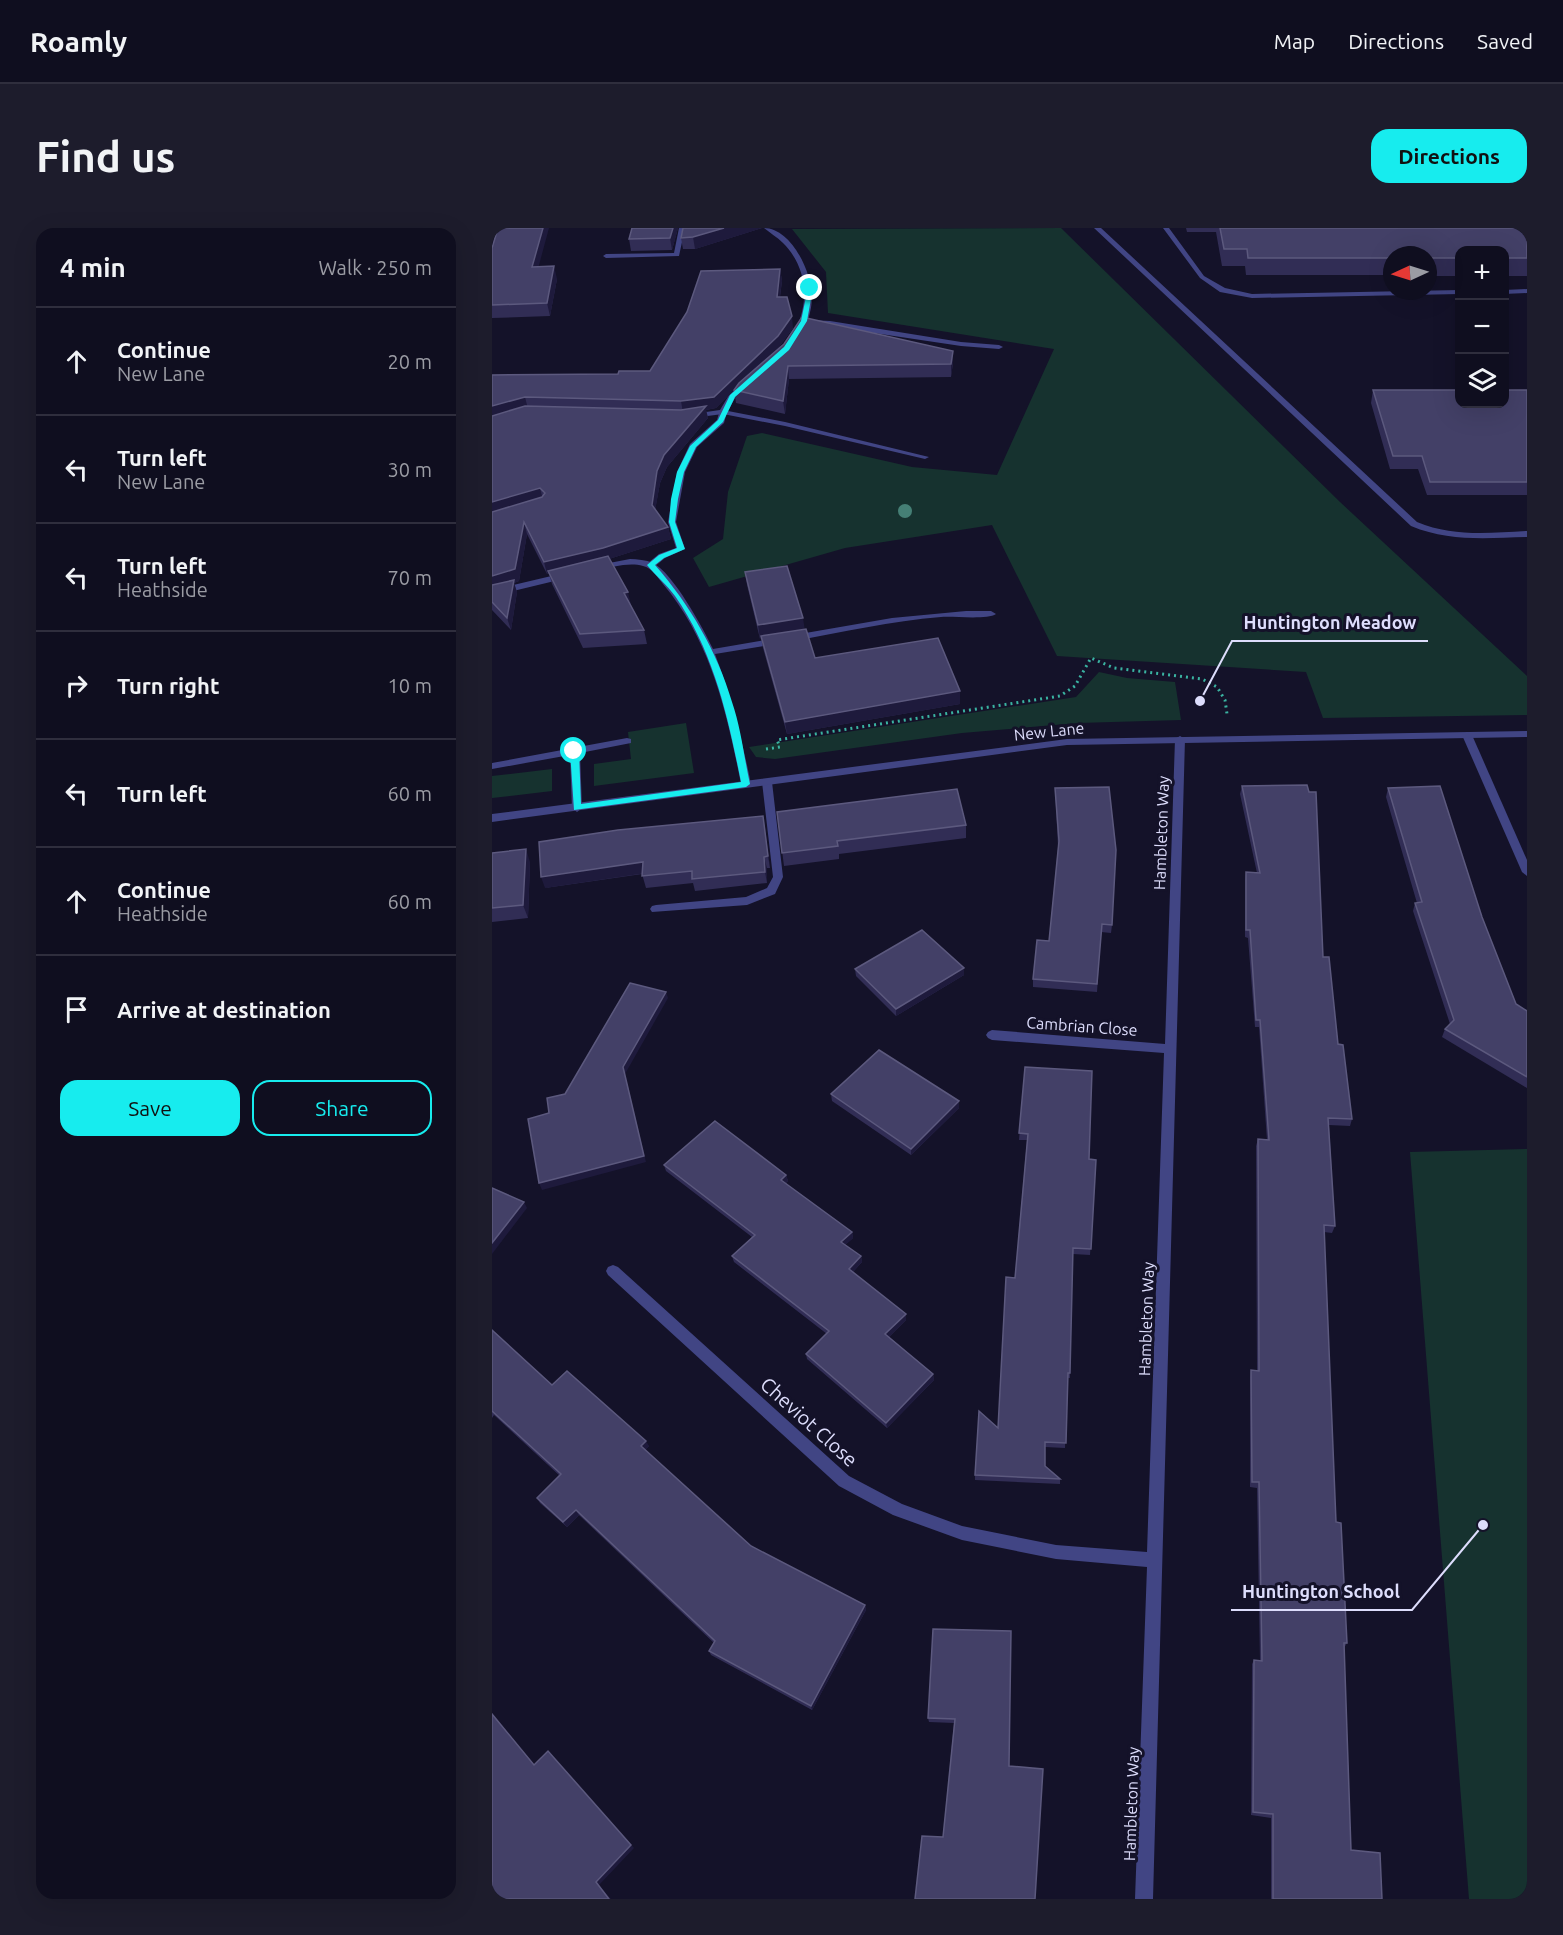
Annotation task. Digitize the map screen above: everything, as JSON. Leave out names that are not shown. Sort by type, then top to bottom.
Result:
[{"type":"street","points":[[606,256],[677,255],[682,228]]},
{"type":"street","points":[[767,228],[786,242],[803,268],[810,288],[804,321],[796,335]]},
{"type":"street","points":[[1096,228],[1414,524],[1429,532],[1444,535],[1527,534]]},
{"type":"street","points":[[1167,228],[1202,277],[1223,290],[1251,296],[1455,292]]},
{"type":"street","points":[[1509,292],[1527,291]]},
{"type":"street","points":[[804,321],[961,344],[999,347]]},
{"type":"street","points":[[651,565],[662,556],[681,549],[672,522],[681,472],[693,446],[721,421],[732,396],[754,378]]},
{"type":"street","points":[[682,417],[723,412],[925,457]]},
{"type":"street","points":[[591,570],[636,562],[651,565],[678,595],[710,652],[729,703],[746,784]]},
{"type":"street","points":[[492,593],[570,575]]},
{"type":"street","points":[[710,652],[927,615],[961,612],[991,614]]},
{"type":"street","name":"New Lane","points":[[492,818],[1067,742],[1527,734]]},
{"type":"street","points":[[1467,735],[1527,872]]},
{"type":"street","name":"Hambleton Way","points":[[1144,1899],[1180,739]]},
{"type":"street","points":[[492,766],[627,741]]},
{"type":"street","points":[[574,751],[577,808]]},
{"type":"street","points":[[656,909],[747,901],[771,891],[778,877],[767,782]]},
{"type":"street","name":"Cambrian Close","points":[[992,1035],[1170,1049]]},
{"type":"street","name":"Cheviot Close","points":[[613,1271],[844,1481],[898,1510],[962,1533],[1056,1552],[1156,1560]]},
{"type":"path","points":[[739,754],[780,747],[777,740],[1060,696],[1075,686],[1091,658],[1114,668],[1203,679],[1217,687],[1225,700],[1231,738]]},
{"type":"green space","points":[[1061,228],[1340,502],[1527,676],[1527,715],[1323,718],[1306,672],[1057,656],[992,525],[845,548],[709,587],[693,558],[723,539],[728,492],[747,436],[762,433],[912,467],[997,475],[1054,349],[828,313],[826,272],[792,229]]},
{"type":"green space","points":[[1099,672],[1127,678],[1175,682],[1181,720],[1078,723],[962,733],[775,759],[756,757],[749,747],[1076,697]]},
{"type":"green space","points":[[686,723],[694,773],[594,786],[594,764],[631,759],[628,732]]},
{"type":"green space","points":[[552,769],[552,791],[492,798],[492,776]]},
{"type":"green space","points":[[1527,1149],[1527,1899],[1469,1899],[1410,1152]]},
{"type":"building","points":[[498,228],[543,228],[532,267],[554,266],[547,303],[492,305],[492,248]]},
{"type":"building","points":[[632,228],[673,228],[670,238],[629,239]]},
{"type":"building","points":[[683,228],[724,228],[681,238]]},
{"type":"building","points":[[1220,228],[1527,228],[1527,258],[1509,258],[1509,246],[1455,246],[1455,258],[1437,258],[1437,246],[1383,246],[1383,258],[1248,258],[1247,249],[1224,249]]},
{"type":"building","points":[[780,269],[777,297],[787,297],[792,316],[778,336],[714,397],[681,401],[525,397],[492,406],[492,375],[618,374],[619,371],[650,371],[687,312],[701,271]]},
{"type":"building","points":[[802,317],[953,351],[951,364],[788,366],[783,401],[734,390],[784,344]]},
{"type":"building","points":[[1373,390],[1455,390],[1455,408],[1509,408],[1509,390],[1527,390],[1527,482],[1430,482],[1422,456],[1393,456]]},
{"type":"building","points":[[525,406],[681,410],[706,406],[664,455],[657,471],[652,505],[668,527],[603,548],[544,562],[524,522],[515,569],[492,576],[492,512],[542,497],[545,493],[540,488],[492,502],[492,416]]},
{"type":"building","points":[[608,556],[628,592],[624,593],[644,630],[580,634],[548,571]]},
{"type":"building","points":[[787,566],[803,618],[758,625],[745,572]]},
{"type":"building","points":[[514,580],[507,618],[492,602],[492,585]]},
{"type":"building","points":[[806,629],[815,658],[938,638],[960,691],[785,722],[761,636]]},
{"type":"building","points":[[1307,785],[1309,792],[1316,792],[1323,957],[1329,957],[1338,1044],[1343,1045],[1352,1119],[1328,1118],[1335,1226],[1324,1225],[1336,1522],[1341,1523],[1347,1643],[1344,1643],[1351,1850],[1380,1853],[1382,1899],[1273,1899],[1273,1814],[1253,1812],[1254,1660],[1262,1661],[1259,1482],[1252,1482],[1251,1370],[1259,1371],[1258,1139],[1269,1140],[1260,1020],[1256,1020],[1250,930],[1246,930],[1246,872],[1260,873],[1242,786]]},
{"type":"building","points":[[1440,786],[1482,917],[1516,1004],[1527,1011],[1527,1077],[1445,1029],[1454,1020],[1415,903],[1422,902],[1388,788]]},
{"type":"building","points":[[1109,787],[1116,850],[1112,925],[1102,924],[1097,984],[1033,979],[1037,940],[1049,941],[1059,841],[1055,788]]},
{"type":"building","points":[[957,789],[966,825],[837,841],[838,846],[782,853],[777,812]]},
{"type":"building","points":[[763,816],[768,856],[764,857],[765,872],[692,879],[692,871],[642,876],[643,862],[541,877],[539,842],[618,830]]},
{"type":"building","points":[[526,849],[523,905],[492,908],[492,853]]},
{"type":"building","points":[[922,930],[964,968],[896,1009],[855,969]]},
{"type":"building","points":[[630,983],[666,992],[623,1067],[644,1156],[539,1183],[528,1119],[549,1113],[547,1098],[565,1094]]},
{"type":"building","points":[[879,1050],[959,1101],[911,1149],[831,1094]]},
{"type":"building","points":[[1025,1067],[1092,1071],[1089,1159],[1096,1160],[1091,1249],[1073,1248],[1066,1443],[1045,1442],[1045,1466],[1060,1479],[975,1475],[979,1411],[998,1428],[1006,1277],[1015,1278],[1028,1134],[1019,1133]]},
{"type":"building","points":[[715,1121],[786,1175],[781,1180],[852,1232],[841,1242],[861,1256],[849,1269],[906,1314],[885,1334],[933,1374],[886,1423],[806,1354],[829,1331],[732,1256],[755,1235],[664,1165]]},
{"type":"building","points":[[492,1188],[524,1202],[492,1243]]},
{"type":"building","points":[[492,1330],[552,1385],[567,1371],[646,1441],[641,1446],[751,1546],[865,1605],[811,1706],[709,1651],[715,1641],[576,1510],[563,1522],[537,1498],[561,1474],[492,1411]]},
{"type":"building","points":[[933,1629],[1011,1631],[1009,1766],[1043,1769],[1035,1899],[915,1899],[922,1836],[943,1837],[955,1719],[928,1718]]},
{"type":"building","points":[[492,1714],[534,1765],[548,1751],[631,1845],[596,1882],[609,1899],[495,1899],[492,1895]]},
{"type":"place","name":"Huntington Meadow","points":[[1200,701]]},
{"type":"place","name":"Huntington School","points":[[1483,1525]]},
{"type":"route","points":[[574,751],[577,808],[746,784],[729,703],[710,652],[678,595],[651,565],[662,556],[681,549],[672,522],[674,499],[681,472],[693,446],[721,421],[732,396],[786,349],[804,321],[808,310],[810,288]]}]
